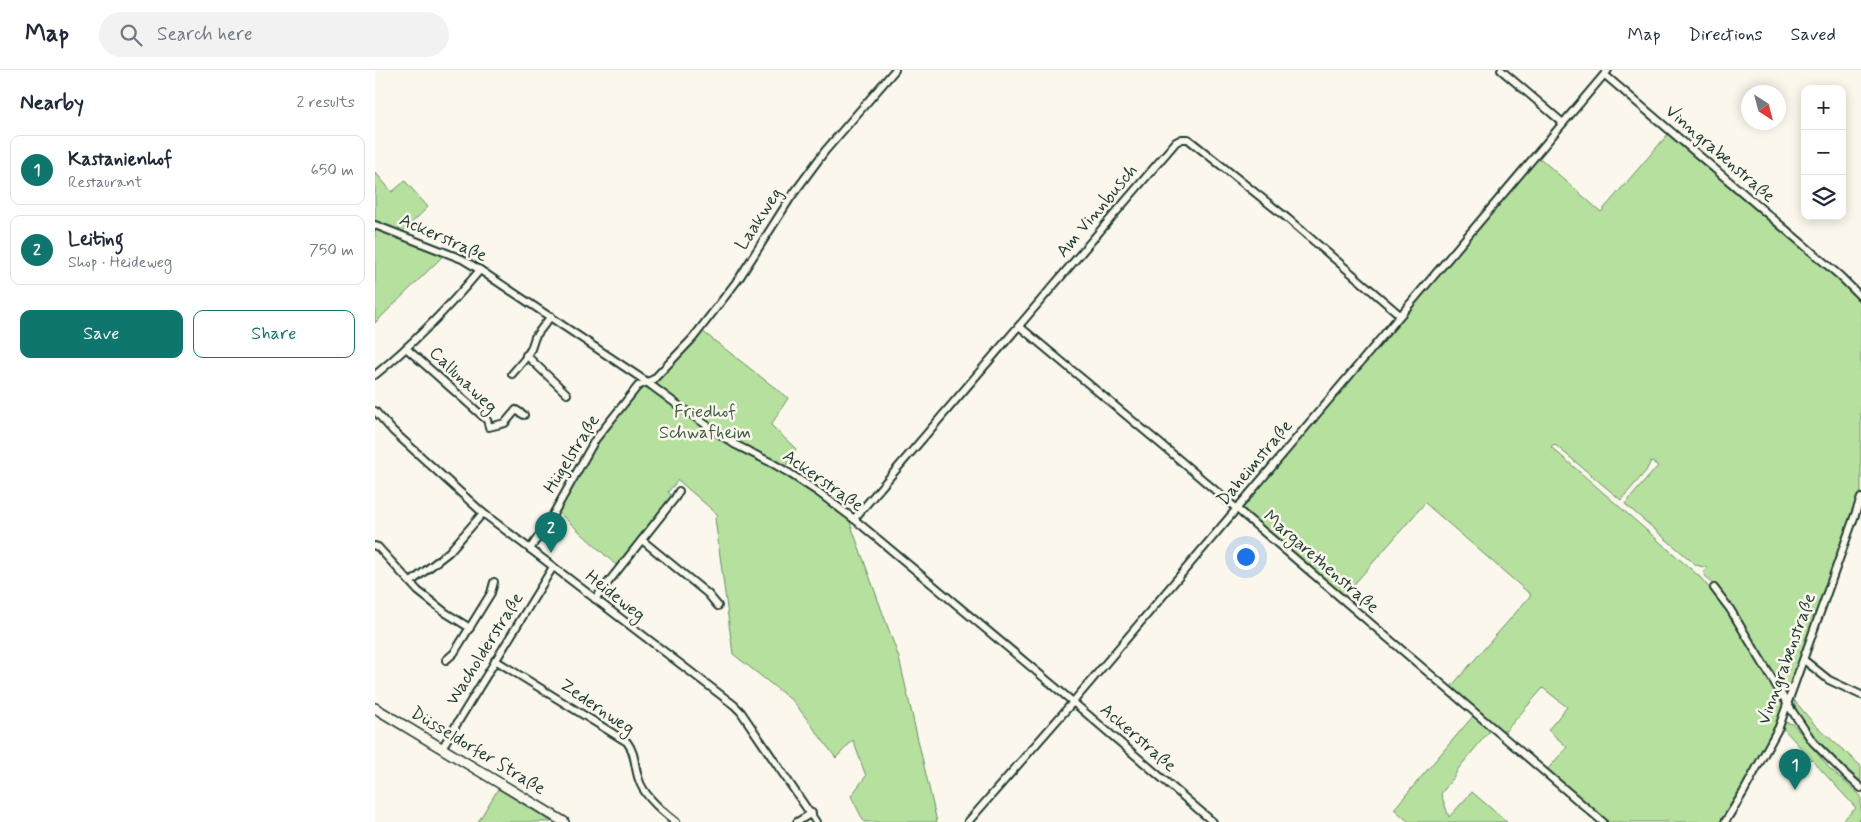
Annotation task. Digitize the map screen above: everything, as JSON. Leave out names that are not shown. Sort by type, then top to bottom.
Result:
[{"type":"main road","name":"Düsseldorfer Straße","points":[[375,708],[564,822]]},
{"type":"street","name":"Laakweg","points":[[647,382],[654,379],[693,338],[739,277],[791,197],[825,151],[895,70]]},
{"type":"street","points":[[1501,70],[1563,123]]},
{"type":"street","name":"Daheimstraße","points":[[968,822],[1073,702],[1606,72]]},
{"type":"street","name":"Vinngrabenstraße","points":[[1606,72],[1840,276],[1861,297]]},
{"type":"street","name":"Am Vinnbusch","points":[[853,519],[1176,142],[1182,139],[1188,139],[1287,218],[1400,315]]},
{"type":"street","name":"Ackerstraße","points":[[375,225],[462,259],[551,316],[735,444],[789,473],[818,492],[1073,702],[1213,822]]},
{"type":"street","points":[[375,375],[406,348],[457,298],[480,270]]},
{"type":"street","points":[[512,374],[531,349],[535,337],[551,316]]},
{"type":"street","name":"Margarethenstraße","points":[[1019,326],[1175,456],[1603,822]]},
{"type":"street","name":"Callunaweg","points":[[406,348],[487,420],[489,427],[505,423],[516,410],[524,415]]},
{"type":"street","points":[[526,355],[567,394]]},
{"type":"street","name":"Hügelstraße","points":[[530,549],[551,518],[595,440],[638,386],[647,382]]},
{"type":"street","name":"Heideweg","points":[[375,411],[400,438],[483,513],[741,712],[816,822]]},
{"type":"street","points":[[595,599],[679,491]]},
{"type":"street","name":"Vinngrabenstraße","points":[[1725,822],[1766,753],[1788,705],[1861,498]]},
{"type":"street","points":[[411,582],[449,552],[483,513]]},
{"type":"street","points":[[641,540],[708,594],[718,606]]},
{"type":"street","points":[[375,546],[418,591],[435,605],[470,628]]},
{"type":"street","name":"Wacholderstraße","points":[[442,748],[553,567]]},
{"type":"street","points":[[446,660],[454,652],[470,628],[491,593],[494,582]]},
{"type":"street","points":[[1714,588],[1730,609],[1788,705],[1813,742],[1861,788]]},
{"type":"street","name":"Zedernweg","points":[[495,660],[627,742],[634,754],[638,779],[641,785],[652,799],[676,822]]},
{"type":"street","points":[[1804,660],[1829,680],[1861,695]]},
{"type":"street","points":[[797,822],[811,813]]},
{"type":"green space","points":[[1669,133],[1861,299],[1861,491],[1787,699],[1721,594],[1703,573],[1707,568],[1696,565],[1625,504],[1658,466],[1651,461],[1646,471],[1621,500],[1554,444],[1551,447],[1700,577],[1728,610],[1784,705],[1765,751],[1723,822],[1605,822],[1546,771],[1567,747],[1548,730],[1567,707],[1543,688],[1503,734],[1449,689],[1531,595],[1425,503],[1343,597],[1241,508],[1242,503],[1536,160],[1541,159],[1601,212]]},
{"type":"green space","points":[[375,172],[392,192],[405,181],[428,207],[398,236],[443,256],[375,323]]},
{"type":"green space","name":"Friedhof Schwafheim","points":[[702,331],[788,398],[771,425],[796,449],[782,472],[817,494],[848,517],[899,658],[937,822],[864,822],[851,796],[866,776],[853,740],[836,758],[794,702],[733,654],[715,518],[718,515],[678,480],[668,492],[672,496],[616,565],[558,512],[601,437],[640,390],[645,387],[649,390]]},
{"type":"green space","points":[[1794,700],[1814,724],[1861,766],[1861,781],[1832,755],[1811,731],[1802,720]]},
{"type":"green space","points":[[1474,715],[1491,729],[1458,769],[1441,794],[1449,817],[1472,792],[1507,822],[1409,822],[1394,809]]},
{"type":"green space","points":[[1784,722],[1793,724],[1830,769],[1861,796],[1861,818],[1857,822],[1841,822],[1856,808],[1781,726]]},
{"type":"green space","points":[[498,789],[552,822],[478,822]]},
{"type":"place","name":"Leiting","points":[[551,553]]},
{"type":"place","name":"Kastanienhof","points":[[1795,790]]}]
